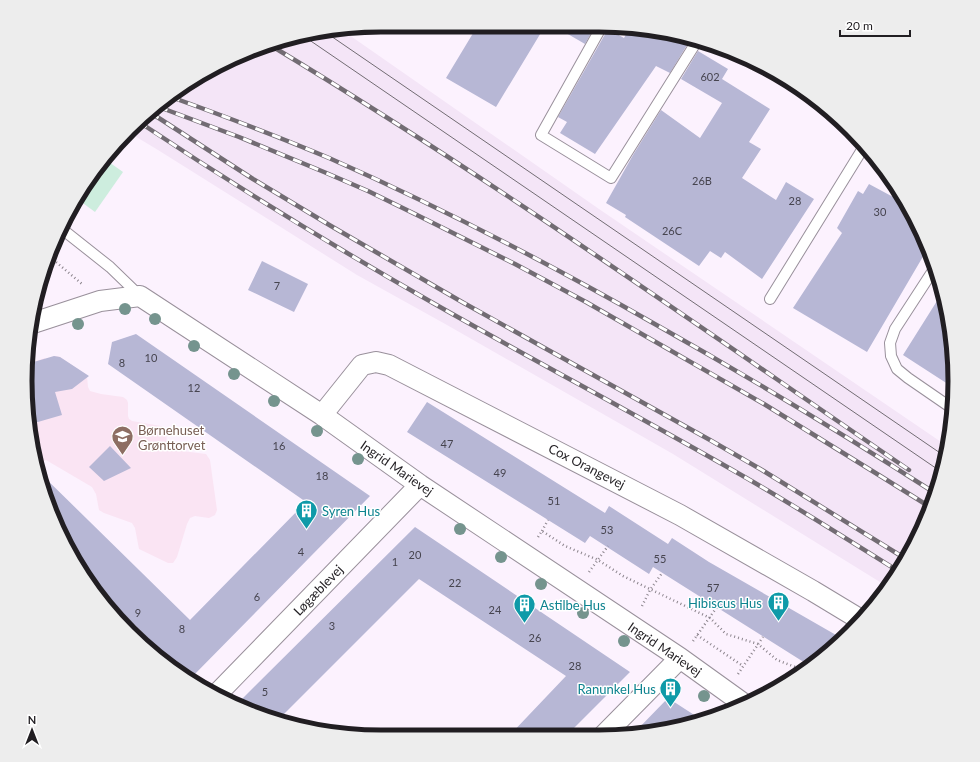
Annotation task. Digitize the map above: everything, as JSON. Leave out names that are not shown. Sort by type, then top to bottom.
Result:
[{"type":"street","points":[[37,322],[100,301],[140,296]]},
{"type":"street","name":"Ingrid Marievej","points":[[140,296],[322,415],[420,485],[680,658],[739,700]]},
{"type":"street","name":"Cox Orangevej","points":[[322,415],[362,365],[376,362],[389,365],[680,515],[856,617]]},
{"type":"street","name":"Løgæblevej","points":[[220,691],[420,485]]},
{"type":"street","points":[[609,730],[680,658]]},
{"type":"lane","points":[[599,32],[541,135],[611,178],[694,46]]},
{"type":"lane","points":[[770,299],[861,151]]},
{"type":"lane","points":[[66,232],[110,267],[140,296]]},
{"type":"lane","points":[[931,274],[895,329],[890,343],[891,356],[897,369],[947,405]]},
{"type":"path","points":[[54,261],[100,301]]},
{"type":"path","points":[[525,555],[548,520]]},
{"type":"path","points":[[542,531],[565,546],[598,560],[623,576],[650,590],[710,618],[726,634],[758,644],[777,660],[797,668]]},
{"type":"path","points":[[598,560],[608,546]]},
{"type":"path","points":[[650,590],[662,573]]},
{"type":"path","points":[[680,658],[717,607]]},
{"type":"path","points":[[697,636],[743,666]]},
{"type":"path","points":[[727,691],[763,637]]},
{"type":"shaded area","points":[[348,34],[599,209],[942,443],[936,471],[929,493],[921,515],[901,556],[883,584],[673,454],[357,275],[133,135],[169,104],[206,79],[247,59],[269,51],[313,39]]},
{"type":"shaded area","name":"Børnehuset Grønttorvet","points":[[57,356],[60,357],[87,376],[90,391],[123,397],[128,403],[129,419],[132,421],[163,427],[166,431],[167,445],[169,448],[206,454],[210,460],[217,510],[215,515],[209,518],[195,516],[190,518],[177,557],[173,563],[168,563],[139,549],[135,528],[132,523],[99,510],[96,494],[92,487],[46,460],[42,462],[35,427],[32,381],[33,362],[45,358],[45,360]]},
{"type":"green space","points":[[109,162],[123,172],[95,212],[81,202]]},
{"type":"building","points":[[474,32],[541,32],[496,107],[446,78]]},
{"type":"building","points":[[564,32],[592,32],[585,44]]},
{"type":"building","points":[[606,32],[615,33],[624,38],[627,33],[645,35],[684,43],[687,45],[670,73],[656,66],[595,154],[560,133],[567,122],[558,117]]},
{"type":"building","points":[[698,51],[728,69],[722,79],[770,109],[749,142],[761,149],[742,178],[776,200],[786,182],[814,199],[762,279],[725,252],[721,258],[710,251],[699,266],[625,217],[626,215],[606,203],[661,110],[700,138],[722,103],[681,79]]},
{"type":"building","points":[[869,184],[896,198],[912,227],[924,255],[867,352],[793,308],[842,233],[837,228],[858,191],[863,194]]},
{"type":"building","points":[[262,261],[308,284],[294,312],[248,290]]},
{"type":"building","points":[[938,299],[945,335],[948,384],[903,355]]},
{"type":"building","name":"Syren Hus","points":[[136,334],[370,496],[194,675],[166,656],[104,593],[79,556],[68,535],[59,515],[47,480],[190,620],[306,502],[108,364],[112,342]]},
{"type":"building","points":[[54,356],[60,357],[89,376],[72,389],[55,392],[62,415],[35,423],[32,381],[33,362]]},
{"type":"building","points":[[427,402],[605,513],[609,506],[668,544],[672,538],[709,562],[837,636],[805,663],[653,567],[649,574],[590,536],[585,543],[407,432]]},
{"type":"building","points":[[110,446],[131,468],[104,481],[89,467]]},
{"type":"building","name":"Astilbe Hus","points":[[415,527],[630,672],[572,730],[515,730],[566,676],[419,579],[283,715],[241,700]]},
{"type":"building","name":"Ranunkel Hus","points":[[668,698],[696,716],[667,723],[639,727]]},
{"type":"tram line","points":[[331,36],[940,453]]},
{"type":"tram line","points":[[309,40],[937,469]]},
{"type":"railway","points":[[276,49],[352,95],[513,200],[909,470]]},
{"type":"railway","points":[[176,99],[250,126],[329,158],[412,196],[534,257],[725,364],[930,490]]},
{"type":"railway","points":[[163,109],[239,137],[368,191],[515,264],[586,302],[764,404],[925,504]]},
{"type":"railway","points":[[155,116],[253,179],[331,226],[462,302],[762,470],[901,556]]},
{"type":"railway","points":[[144,125],[284,215],[358,260],[473,326],[675,437],[755,483],[893,568]]},
{"type":"place","name":"Børnehuset Grønttorvet","points":[[122,456]]},
{"type":"place","name":"Syren Hus","points":[[307,530]]},
{"type":"place","name":"Hibiscus Hus","points":[[778,622]]},
{"type":"place","name":"Astilbe Hus","points":[[525,624]]},
{"type":"place","name":"Ranunkel Hus","points":[[671,708]]}]
